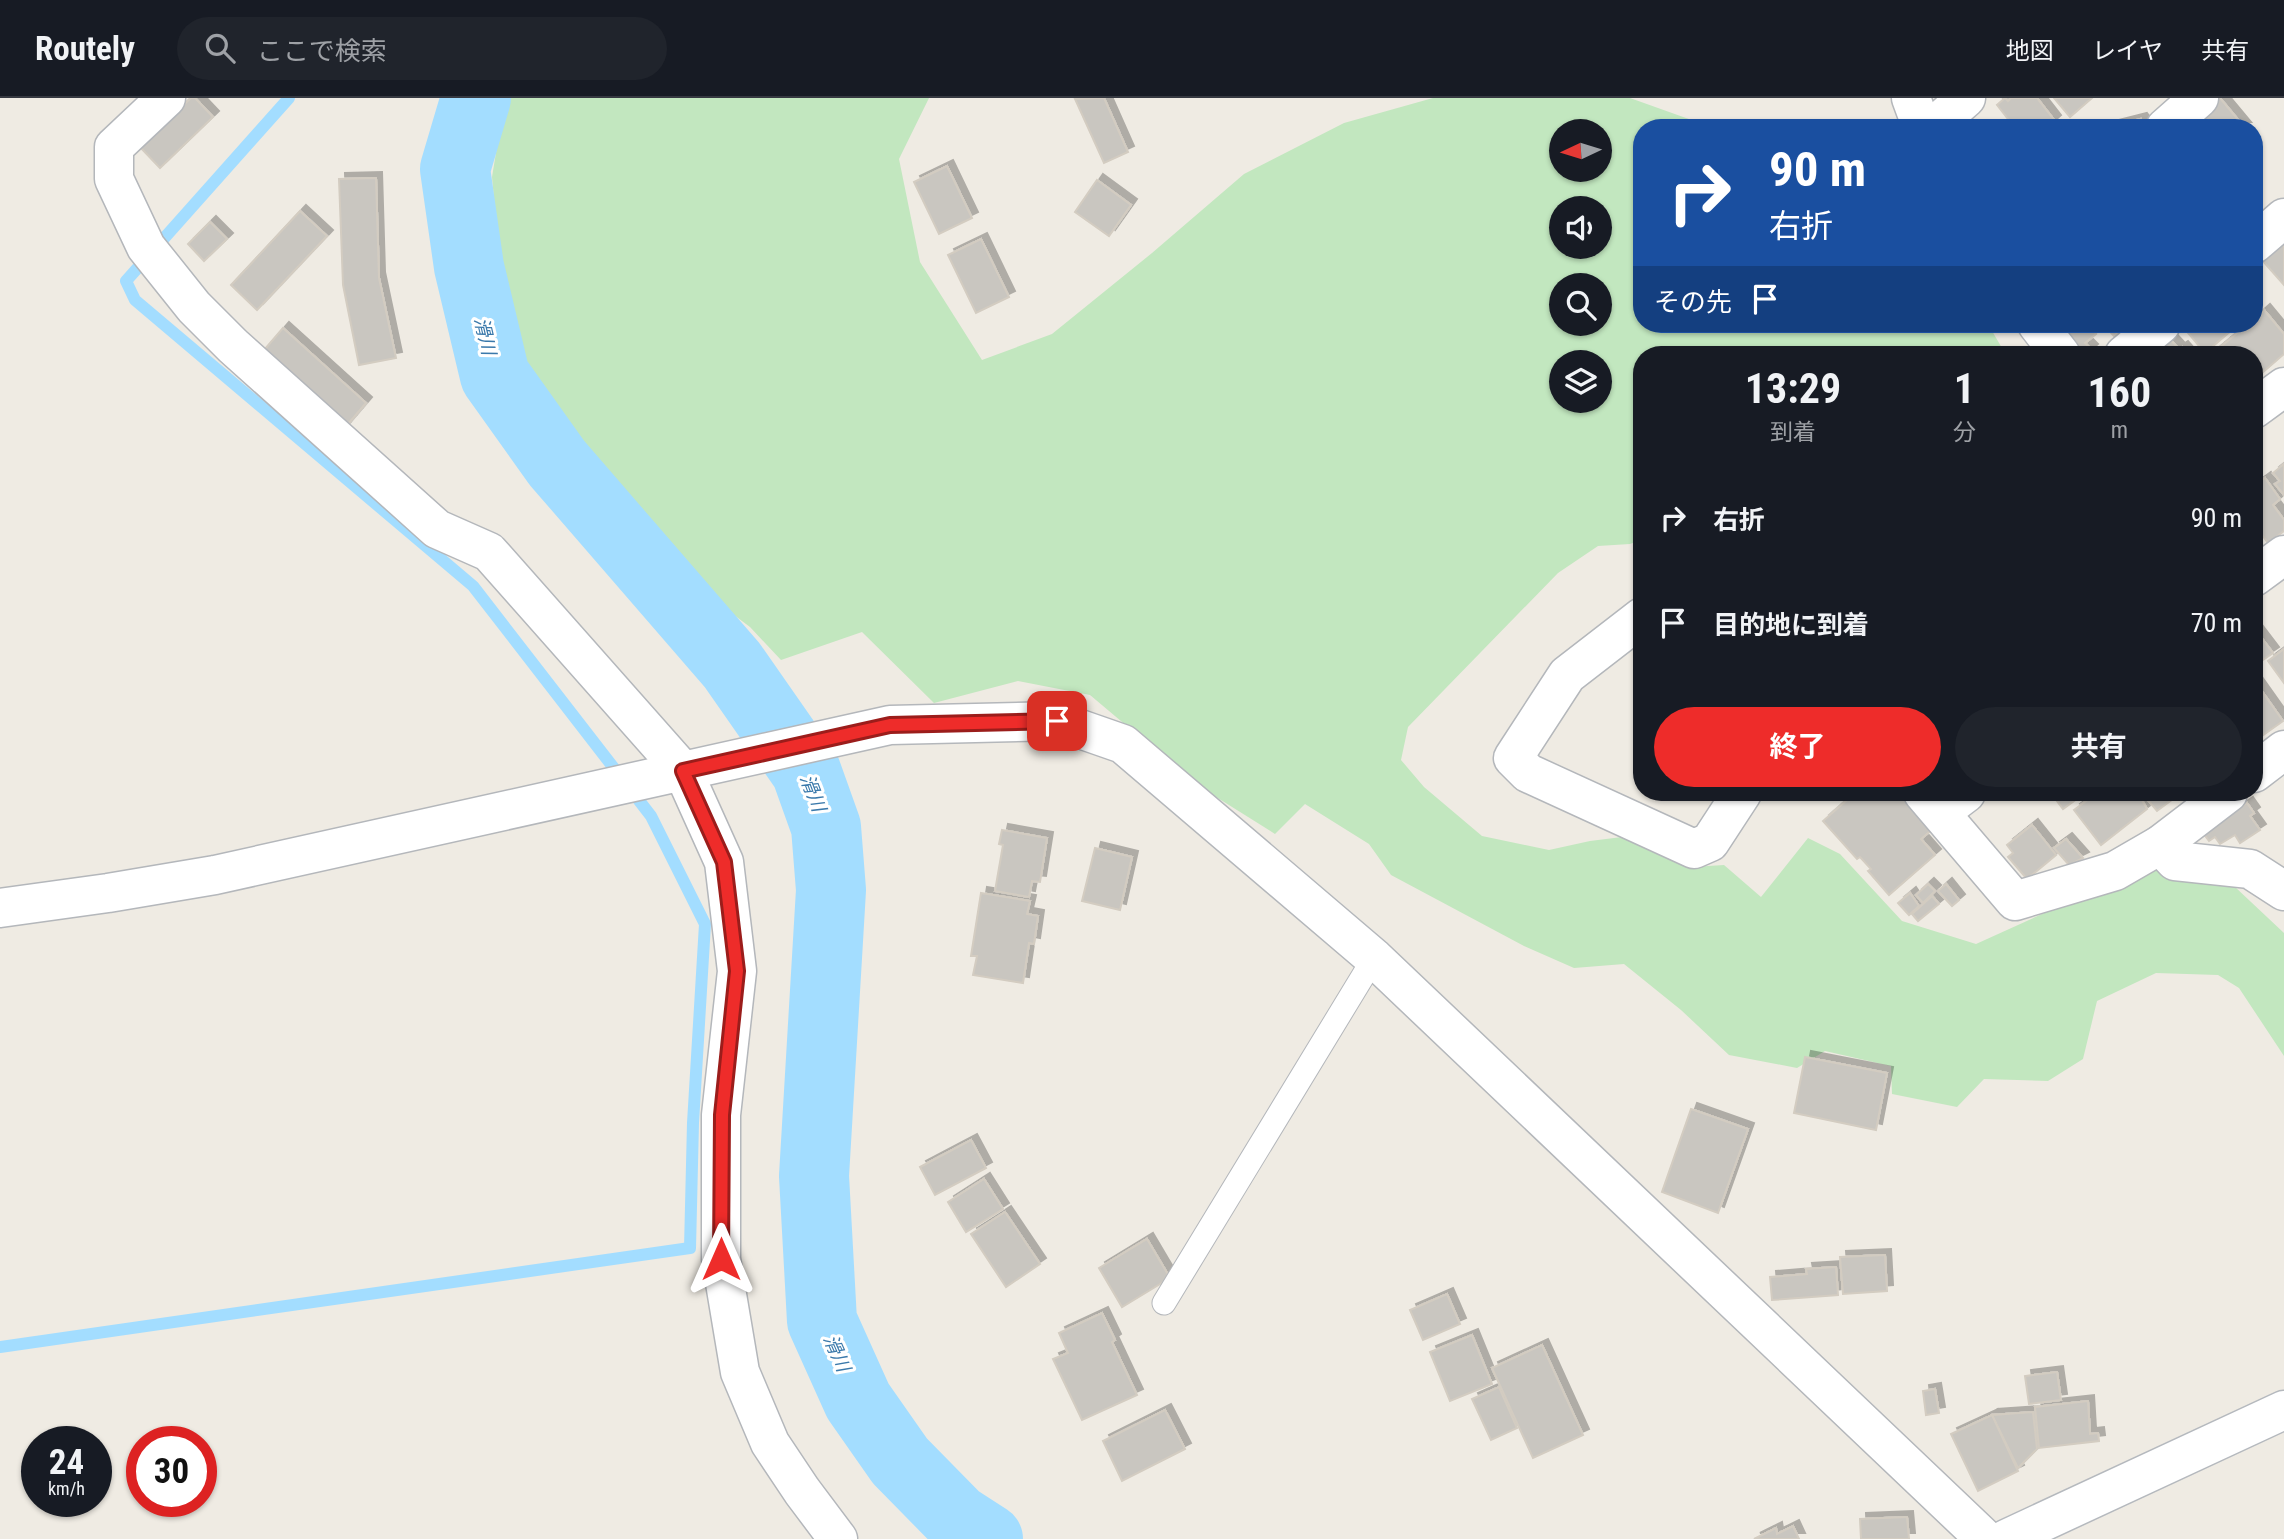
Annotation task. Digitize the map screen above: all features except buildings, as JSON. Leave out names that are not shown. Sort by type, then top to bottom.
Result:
[{"type":"street","points":[[166,98],[114,147],[114,179],[146,247],[194,307],[233,346],[437,529],[489,552],[693,768],[724,862],[737,971],[722,1115],[721,1259],[737,1358],[740,1372],[770,1443],[838,1539]]},
{"type":"street","points":[[1911,98],[1919,119]]},
{"type":"street","points":[[1942,119],[1966,98]]},
{"type":"street","points":[[2175,119],[2199,98]]},
{"type":"street","points":[[2263,236],[2284,218]]},
{"type":"street","points":[[2135,346],[2150,333]]},
{"type":"street","points":[[2263,402],[2284,387]]},
{"type":"street","points":[[2263,570],[2284,555]]},
{"type":"street","points":[[1633,624],[1567,675],[1514,758],[1528,773],[1694,849],[1710,842],[1737,801]]},
{"type":"street","points":[[0,908],[215,875],[890,725],[1057,721],[1123,744],[1374,958],[1985,1539]]},
{"type":"street","points":[[2263,766],[2284,750]]},
{"type":"street","points":[[1944,801],[2015,901],[2115,871],[2160,845],[2218,801]]},
{"type":"street","points":[[2160,845],[2175,861],[2250,869],[2284,891]]},
{"type":"street","points":[[2006,1539],[2284,1410]]},
{"type":"lane","points":[[1164,1303],[1374,958]]},
{"type":"green space","points":[[505,98],[929,98],[899,159],[920,262],[982,360],[1052,334],[1244,174],[1344,123],[1433,98],[1630,98],[1689,119],[1633,119],[1633,333],[1993,333],[2001,346],[1633,346],[1633,543],[1598,546],[1558,573],[1408,727],[1401,760],[1424,787],[1482,836],[1549,850],[1622,837],[1692,867],[1724,865],[1761,897],[1808,838],[1840,854],[1902,921],[1976,944],[2159,861],[2234,886],[2284,933],[2284,1056],[2239,988],[2218,975],[2156,973],[2097,1001],[2083,1059],[2048,1081],[1984,1079],[1957,1107],[1892,1094],[1891,1066],[1825,1051],[1797,1068],[1729,1055],[1681,1010],[1624,964],[1574,968],[1524,946],[1391,875],[1369,844],[1305,804],[1275,834],[1197,785],[1090,695],[1018,681],[934,703],[862,632],[781,660],[750,627],[670,567],[595,471],[523,363],[501,278],[492,177]]},
{"type":"waterway","points":[[0,1347],[690,1248],[693,1123],[705,924],[651,816],[473,586],[135,300],[126,281],[289,98]]},
{"type":"waterway","name":"滑川","points":[[476,98],[455,169],[469,267],[495,376],[557,463],[732,665],[806,771],[826,827],[831,890],[814,1176],[822,1321],[858,1401],[900,1461],[957,1519],[988,1539]]},
{"type":"route","points":[[721,1259],[722,1115],[737,971],[724,862],[683,771],[890,725],[1057,721]]}]
